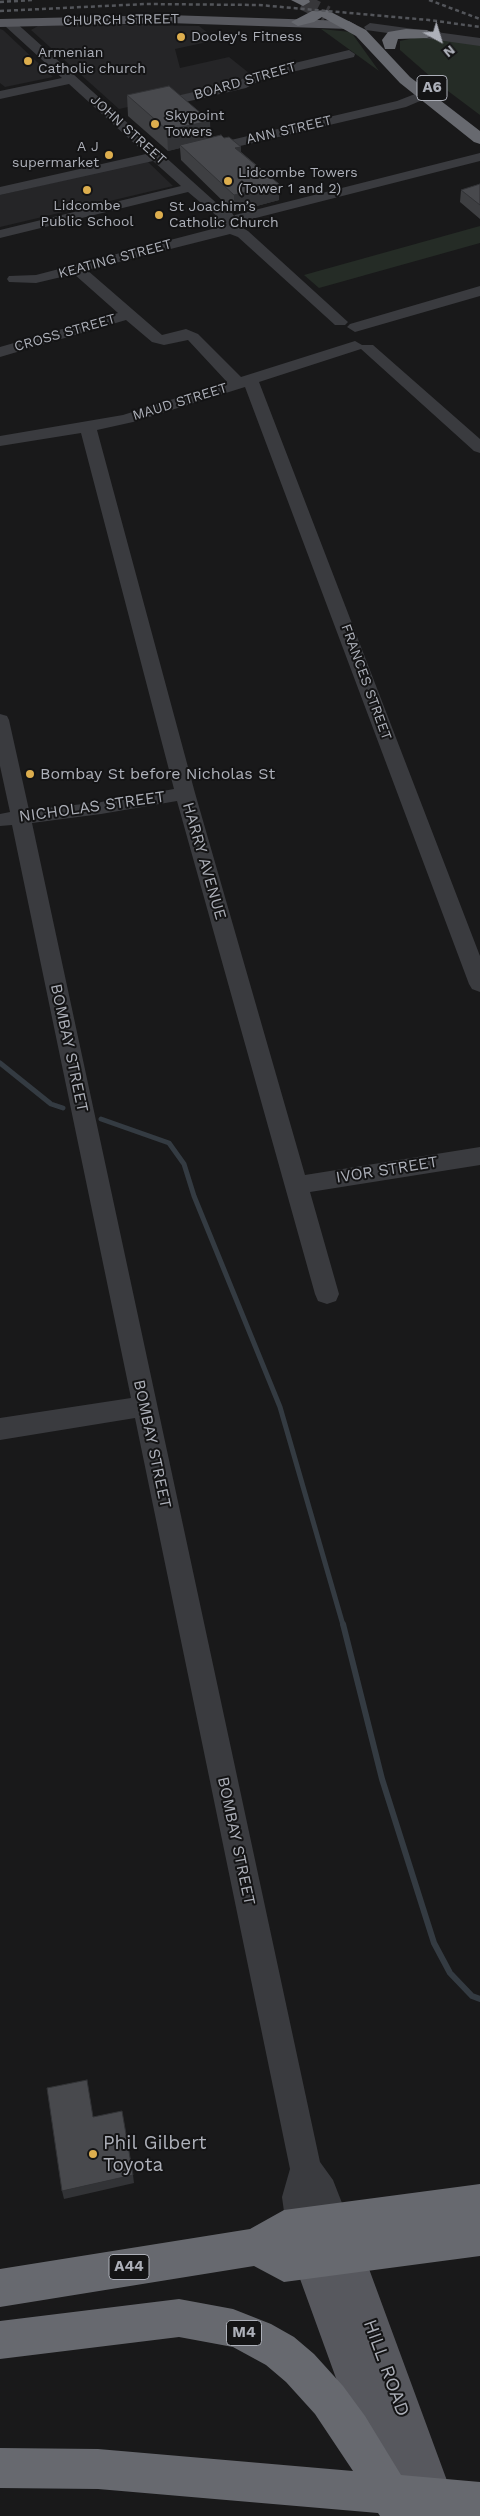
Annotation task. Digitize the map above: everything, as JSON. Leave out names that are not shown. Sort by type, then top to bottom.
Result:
[{"type":"highway","name":"A6","points":[[323,8],[350,21],[390,46],[420,78],[480,124]]},
{"type":"highway","points":[[298,22],[309,20],[323,8]]},
{"type":"highway","name":"A6","points":[[366,31],[405,80],[480,139]]},
{"type":"highway","points":[[390,46],[389,40],[393,36],[406,33],[427,34]]},
{"type":"highway","points":[[408,101],[424,102],[436,106]]},
{"type":"highway","name":"A44","points":[[0,2288],[257,2247],[284,2263],[322,2240],[480,2203]]},
{"type":"highway","name":"A44","points":[[322,2240],[480,2237]]},
{"type":"highway","name":"M4","points":[[0,2340],[178,2318],[233,2328],[257,2338],[280,2351],[300,2368],[329,2400],[405,2516]]},
{"type":"highway","points":[[0,2468],[98,2470],[480,2502]]},
{"type":"main road","name":"CHURCH STREET","points":[[4,23],[168,19],[298,22],[350,21]]},
{"type":"main road","name":"HILL ROAD","points":[[322,2240],[405,2516]]},
{"type":"main road","name":"HILL ROAD","points":[[322,2240],[440,2516]]},
{"type":"street","name":"JOHN STREET","points":[[4,23],[111,114],[217,211],[348,325]]},
{"type":"street","points":[[366,31],[427,34],[480,42]]},
{"type":"street","name":"BOARD STREET","points":[[111,114],[241,85],[258,76],[349,54]]},
{"type":"street","points":[[0,95],[71,80]]},
{"type":"street","name":"ANN STREET","points":[[0,191],[186,154],[408,101]]},
{"type":"street","name":"KEATING STREET","points":[[1,288],[9,275],[36,279],[77,269],[223,230],[234,224],[480,157]]},
{"type":"street","points":[[0,234],[192,187]]},
{"type":"street","points":[[77,269],[160,340],[183,334],[190,335],[244,382]]},
{"type":"street","points":[[348,325],[480,291]]},
{"type":"street","name":"CROSS STREET","points":[[0,352],[129,314]]},
{"type":"street","name":"JOHN STREET","points":[[348,325],[338,327],[362,347]]},
{"type":"street","points":[[362,347],[480,448]]},
{"type":"street","name":"MAUD STREET","points":[[0,440],[88,427],[127,419],[362,347]]},
{"type":"street","name":"FRANCES STREET","points":[[244,382],[480,984]]},
{"type":"street","name":"HARRY AVENUE","points":[[88,427],[185,793],[327,1294]]},
{"type":"street","name":"BOMBAY STREET","points":[[0,720],[10,819],[144,1406],[306,2169],[298,2197],[322,2240]]},
{"type":"street","name":"NICHOLAS STREET","points":[[10,819],[101,808],[185,793]]},
{"type":"street","name":"IVOR STREET","points":[[295,1184],[480,1156]]},
{"type":"street","points":[[0,1429],[144,1406]]},
{"type":"shaded area","points":[[83,24],[199,26],[217,40],[175,49],[180,68],[229,57],[249,73],[239,83],[119,109],[31,30],[38,26]]},
{"type":"shaded area","points":[[0,29],[53,77],[5,87],[0,83]]},
{"type":"shaded area","points":[[321,29],[351,32],[379,71]]},
{"type":"shaded area","points":[[414,38],[432,38],[480,45],[480,115],[440,85],[400,50],[400,41]]},
{"type":"shaded area","name":"Lidcombe Public School","points":[[147,161],[173,186],[0,227],[0,195]]},
{"type":"shaded area","points":[[480,226],[480,243],[319,288],[304,275]]},
{"type":"building","points":[[169,86],[210,121],[167,130],[127,95]]},
{"type":"building","points":[[221,135],[224,138],[229,137],[241,147],[235,148],[279,184],[234,195],[180,145]]},
{"type":"building","points":[[480,184],[480,205],[461,190]]},
{"type":"building","name":"Phil Gilbert Toyota","points":[[87,2080],[93,2117],[122,2111],[133,2175],[62,2191],[47,2088]]},
{"type":"waterway","points":[[0,1063],[51,1104],[63,1108]]},
{"type":"waterway","points":[[101,1119],[169,1143],[184,1164],[194,1196],[280,1407],[343,1625]]},
{"type":"waterway","points":[[343,1624],[382,1779],[434,1943],[450,1973],[472,1996],[480,1999]]},
{"type":"tunnel","points":[[303,2],[327,14]]},
{"type":"railway","points":[[0,2],[34,0]]},
{"type":"railway","points":[[429,0],[480,19]]},
{"type":"railway","points":[[0,11],[146,4],[259,5],[429,20],[480,27]]},
{"type":"place","name":"Dooley's Fitness","points":[[181,37]]},
{"type":"place","name":"Armenian Catholic church","points":[[28,61]]},
{"type":"place","name":"Skypoint Towers","points":[[155,124]]},
{"type":"place","name":"A J supermarket","points":[[109,155]]},
{"type":"place","name":"Lidcombe Towers (Tower 1 and 2)","points":[[228,181]]},
{"type":"place","name":"Lidcombe Public School","points":[[87,190]]},
{"type":"place","name":"St Joachim’s Catholic Church","points":[[159,215]]},
{"type":"place","name":"Bombay St before Nicholas St","points":[[30,774]]},
{"type":"place","name":"Phil Gilbert Toyota","points":[[93,2154]]}]
